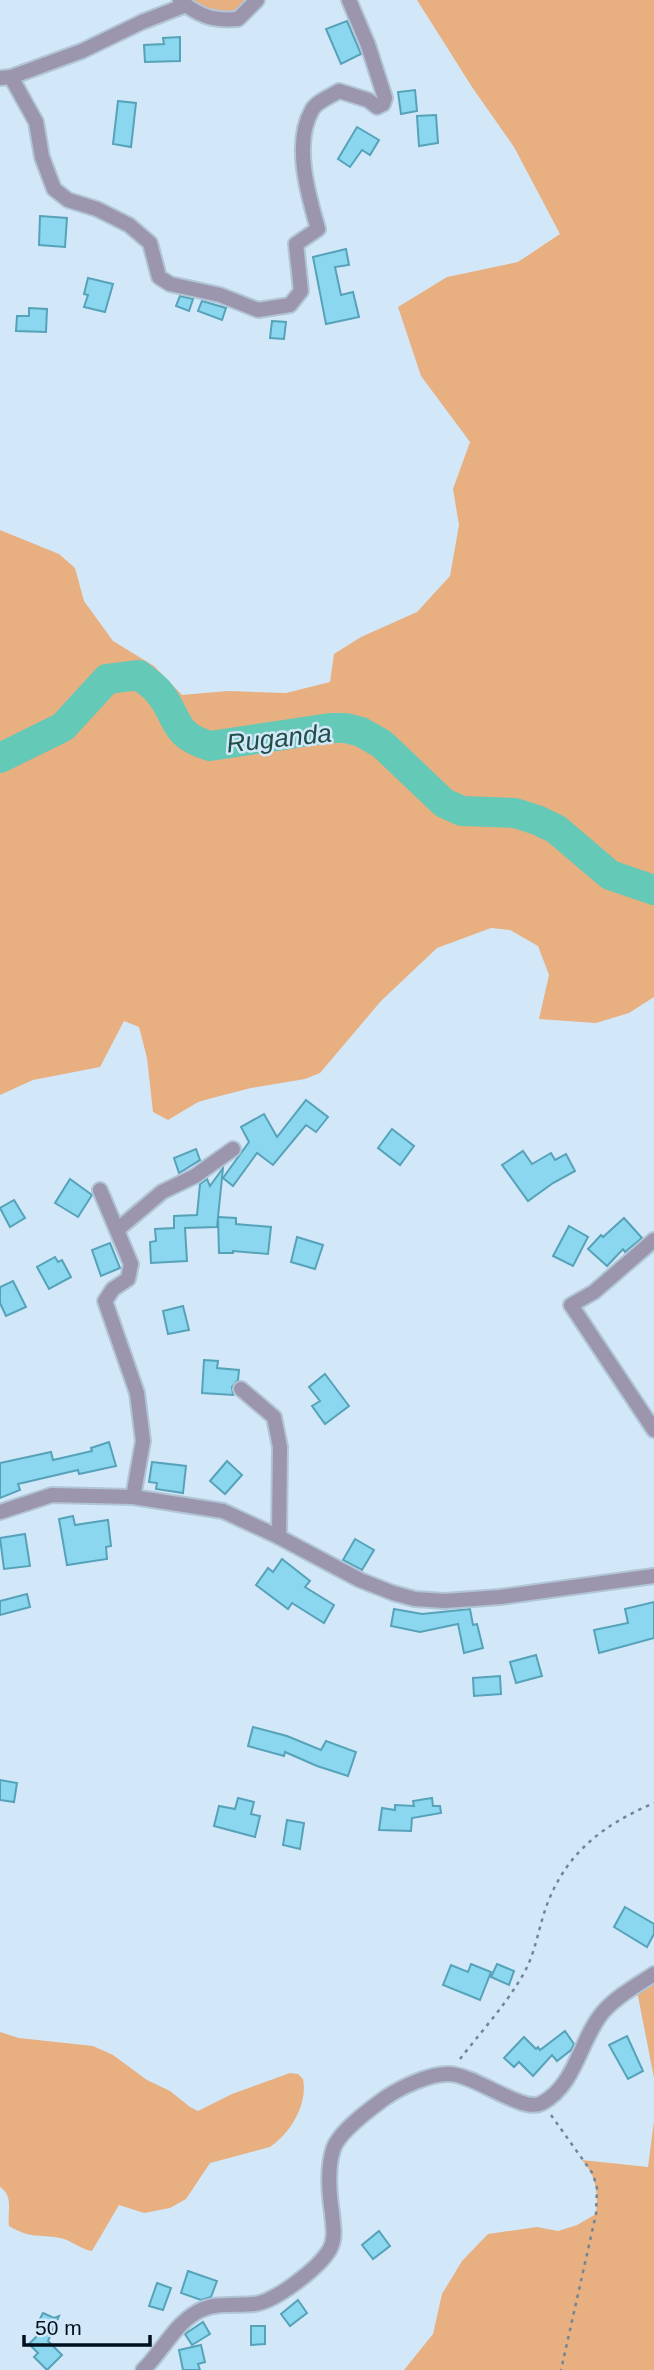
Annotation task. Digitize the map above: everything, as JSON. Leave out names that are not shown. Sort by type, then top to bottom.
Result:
[{"type":"street","points":[[257,0],[238,19],[220,21],[198,14],[182,3],[82,51],[6,78],[36,122],[41,158],[54,189],[68,200],[97,209],[129,225],[150,243],[159,277],[170,284],[220,295],[258,310],[290,305],[301,291],[296,244],[318,229],[307,190],[303,135],[313,108],[339,91],[368,100],[377,107],[381,106],[385,98],[368,45],[349,0]]},
{"type":"street","points":[[117,1230],[162,1192],[195,1176],[233,1149]]},
{"type":"street","points":[[100,1190],[131,1264],[128,1279],[113,1289],[105,1301],[137,1393],[143,1441],[133,1497]]},
{"type":"street","points":[[654,1240],[594,1292],[571,1305],[654,1430]]},
{"type":"street","points":[[241,1389],[274,1417],[281,1447],[279,1537]]},
{"type":"street","points":[[0,1512],[52,1495],[133,1497],[223,1511],[360,1580],[415,1599],[445,1601],[500,1597],[654,1576]]},
{"type":"street","points":[[143,2370],[180,2324],[199,2311],[218,2305],[257,2304],[284,2290],[321,2260],[329,2250],[334,2236],[330,2195],[333,2148],[355,2123],[387,2096],[412,2084],[449,2074],[481,2082],[513,2100],[531,2106],[544,2102],[567,2077],[593,2025],[604,2010],[654,1974]]},
{"type":"path","points":[[449,2074],[522,1977],[537,1942],[548,1903],[562,1873],[589,1840],[626,1815],[654,1803]]},
{"type":"path","points":[[544,2102],[556,2125],[593,2174],[597,2188],[596,2214],[561,2370]]},
{"type":"shaded area","points":[[179,0],[257,0],[238,19]]},
{"type":"shaded area","points":[[417,0],[654,0],[654,997],[629,1013],[596,1023],[539,1019],[549,975],[538,946],[510,930],[491,928],[437,948],[381,1001],[320,1073],[305,1079],[251,1088],[198,1102],[168,1120],[153,1112],[147,1058],[139,1027],[124,1021],[100,1067],[33,1080],[0,1095],[0,530],[59,554],[75,568],[84,601],[113,641],[154,666],[182,695],[227,691],[286,693],[330,682],[334,654],[361,637],[417,612],[450,576],[459,525],[453,489],[470,442],[421,376],[398,307],[447,277],[518,262],[560,234],[514,147]]},
{"type":"shaded area","points":[[654,1974],[654,2078],[636,1986]]},
{"type":"shaded area","points":[[0,2032],[19,2038],[93,2046],[113,2055],[147,2080],[170,2091],[198,2111],[232,2094],[290,2073],[298,2074],[303,2079],[303,2098],[291,2126],[278,2141],[270,2147],[210,2163],[186,2199],[170,2208],[144,2213],[119,2205],[92,2251],[64,2239],[29,2234],[9,2226],[8,2199],[0,2187]]},
{"type":"shaded area","points":[[654,2121],[654,2370],[404,2370],[433,2334],[442,2294],[462,2261],[488,2234],[537,2227],[558,2231],[577,2225],[596,2214],[595,2185],[582,2160],[648,2167]]},
{"type":"building","points":[[347,21],[361,54],[341,64],[326,29]]},
{"type":"building","points":[[180,37],[180,61],[145,62],[144,45],[164,44],[163,38]]},
{"type":"building","points":[[415,90],[417,111],[401,114],[398,92]]},
{"type":"building","points":[[118,101],[136,103],[131,147],[113,144]]},
{"type":"building","points":[[436,115],[438,143],[419,146],[417,116]]},
{"type":"building","points":[[357,127],[379,140],[370,155],[362,150],[350,167],[338,159]]},
{"type":"building","points":[[40,216],[67,218],[65,247],[39,245]]},
{"type":"building","points":[[346,249],[349,265],[335,267],[341,295],[353,292],[359,317],[326,324],[313,257]]},
{"type":"building","points":[[88,278],[113,284],[105,312],[84,307],[88,295],[84,294]]},
{"type":"building","points":[[180,296],[193,299],[189,311],[176,306]]},
{"type":"building","points":[[202,301],[226,308],[222,320],[198,311]]},
{"type":"building","points":[[29,308],[47,309],[46,332],[16,331],[17,316],[29,316]]},
{"type":"building","points":[[272,321],[286,322],[284,339],[270,338]]},
{"type":"building","points":[[306,1100],[328,1117],[316,1132],[306,1125],[273,1165],[257,1153],[233,1186],[223,1178],[249,1142],[241,1127],[264,1114],[277,1137]]},
{"type":"building","points":[[392,1129],[414,1146],[400,1165],[378,1148]]},
{"type":"building","points":[[196,1149],[200,1160],[179,1173],[174,1158]]},
{"type":"building","points":[[523,1151],[532,1164],[551,1153],[555,1160],[566,1154],[575,1171],[528,1201],[502,1165]]},
{"type":"building","points":[[223,1168],[217,1227],[185,1228],[187,1261],[151,1263],[150,1242],[156,1241],[155,1229],[174,1228],[174,1216],[197,1215],[200,1184],[207,1179],[210,1186]]},
{"type":"building","points":[[70,1179],[92,1195],[78,1217],[55,1203]]},
{"type":"building","points":[[14,1200],[25,1218],[10,1227],[0,1208]]},
{"type":"building","points":[[218,1217],[236,1218],[236,1224],[271,1227],[268,1254],[233,1251],[219,1253]]},
{"type":"building","points":[[624,1218],[642,1238],[625,1252],[623,1249],[607,1266],[588,1249],[601,1235],[603,1237]]},
{"type":"building","points":[[569,1226],[588,1237],[573,1266],[553,1256]]},
{"type":"building","points":[[297,1237],[323,1245],[315,1269],[291,1262]]},
{"type":"building","points":[[110,1243],[120,1268],[101,1276],[92,1250]]},
{"type":"building","points":[[55,1257],[58,1262],[62,1260],[71,1277],[49,1289],[37,1267]]},
{"type":"building","points":[[13,1281],[26,1307],[6,1316],[0,1303],[0,1287]]},
{"type":"building","points":[[183,1306],[189,1330],[168,1334],[163,1311]]},
{"type":"building","points":[[204,1360],[218,1361],[217,1368],[239,1370],[238,1380],[232,1387],[233,1395],[202,1393]]},
{"type":"building","points":[[325,1374],[349,1406],[325,1424],[312,1406],[320,1401],[309,1387]]},
{"type":"building","points":[[109,1442],[116,1466],[79,1474],[78,1470],[18,1484],[20,1490],[0,1498],[0,1463],[51,1452],[53,1460],[92,1451],[91,1448]]},
{"type":"building","points":[[227,1461],[242,1475],[225,1494],[210,1481]]},
{"type":"building","points":[[152,1462],[186,1466],[183,1493],[156,1489],[157,1483],[149,1482]]},
{"type":"building","points":[[73,1516],[75,1525],[108,1520],[111,1546],[106,1547],[107,1559],[67,1565],[59,1519]]},
{"type":"building","points":[[25,1534],[30,1566],[4,1569],[0,1538]]},
{"type":"building","points":[[355,1539],[374,1550],[362,1570],[343,1560]]},
{"type":"building","points":[[282,1559],[310,1581],[305,1587],[334,1605],[324,1623],[292,1603],[288,1609],[256,1585],[268,1568],[273,1572]]},
{"type":"building","points":[[27,1594],[30,1607],[0,1615],[0,1601]]},
{"type":"building","points":[[654,1602],[654,1638],[599,1653],[594,1630],[628,1623],[625,1609]]},
{"type":"building","points":[[394,1609],[422,1614],[470,1609],[473,1625],[477,1624],[483,1648],[464,1653],[458,1624],[420,1632],[391,1626]]},
{"type":"building","points":[[536,1655],[542,1676],[516,1683],[510,1662]]},
{"type":"building","points":[[500,1676],[501,1694],[474,1696],[473,1678]]},
{"type":"building","points":[[253,1727],[287,1736],[321,1750],[326,1741],[356,1752],[348,1776],[285,1752],[284,1756],[248,1746]]},
{"type":"building","points":[[0,1780],[17,1783],[14,1802],[0,1800]]},
{"type":"building","points":[[238,1798],[254,1802],[251,1814],[260,1816],[255,1837],[214,1826],[219,1806],[235,1809]]},
{"type":"building","points":[[432,1798],[433,1806],[440,1806],[441,1813],[412,1818],[411,1831],[379,1830],[382,1808],[395,1810],[395,1805],[414,1806],[413,1801]]},
{"type":"building","points":[[287,1820],[304,1823],[300,1849],[283,1845]]},
{"type":"building","points":[[625,1907],[654,1924],[654,1934],[647,1947],[614,1927]]},
{"type":"building","points":[[471,1964],[491,1972],[480,2000],[443,1985],[451,1965],[468,1972]]},
{"type":"building","points":[[497,1964],[514,1971],[509,1985],[491,1977]]},
{"type":"building","points":[[565,2031],[574,2044],[571,2050],[557,2061],[552,2055],[533,2076],[519,2062],[514,2067],[504,2058],[524,2037],[540,2050]]},
{"type":"building","points":[[627,2036],[643,2071],[628,2079],[609,2045]]},
{"type":"building","points":[[379,2231],[390,2246],[373,2259],[362,2245]]},
{"type":"building","points":[[188,2271],[217,2281],[211,2297],[201,2300],[181,2293]]},
{"type":"building","points":[[157,2283],[171,2288],[163,2310],[149,2306]]},
{"type":"building","points":[[298,2300],[307,2313],[290,2326],[281,2314]]},
{"type":"building","points":[[43,2313],[54,2318],[59,2316],[48,2341],[62,2355],[47,2370],[34,2357],[38,2353],[29,2344],[43,2330],[36,2326]]},
{"type":"building","points":[[203,2322],[210,2334],[192,2345],[185,2334]]},
{"type":"building","points":[[251,2326],[265,2326],[265,2344],[251,2345]]},
{"type":"building","points":[[201,2345],[205,2362],[198,2364],[200,2370],[183,2370],[179,2350]]},
{"type":"waterway","name":"Ruganda","points":[[0,758],[63,727],[107,679],[139,675],[164,699],[181,730],[197,741],[210,746],[330,728],[361,732],[382,744],[444,803],[462,811],[515,813],[537,820],[556,829],[610,875],[654,890]]}]
